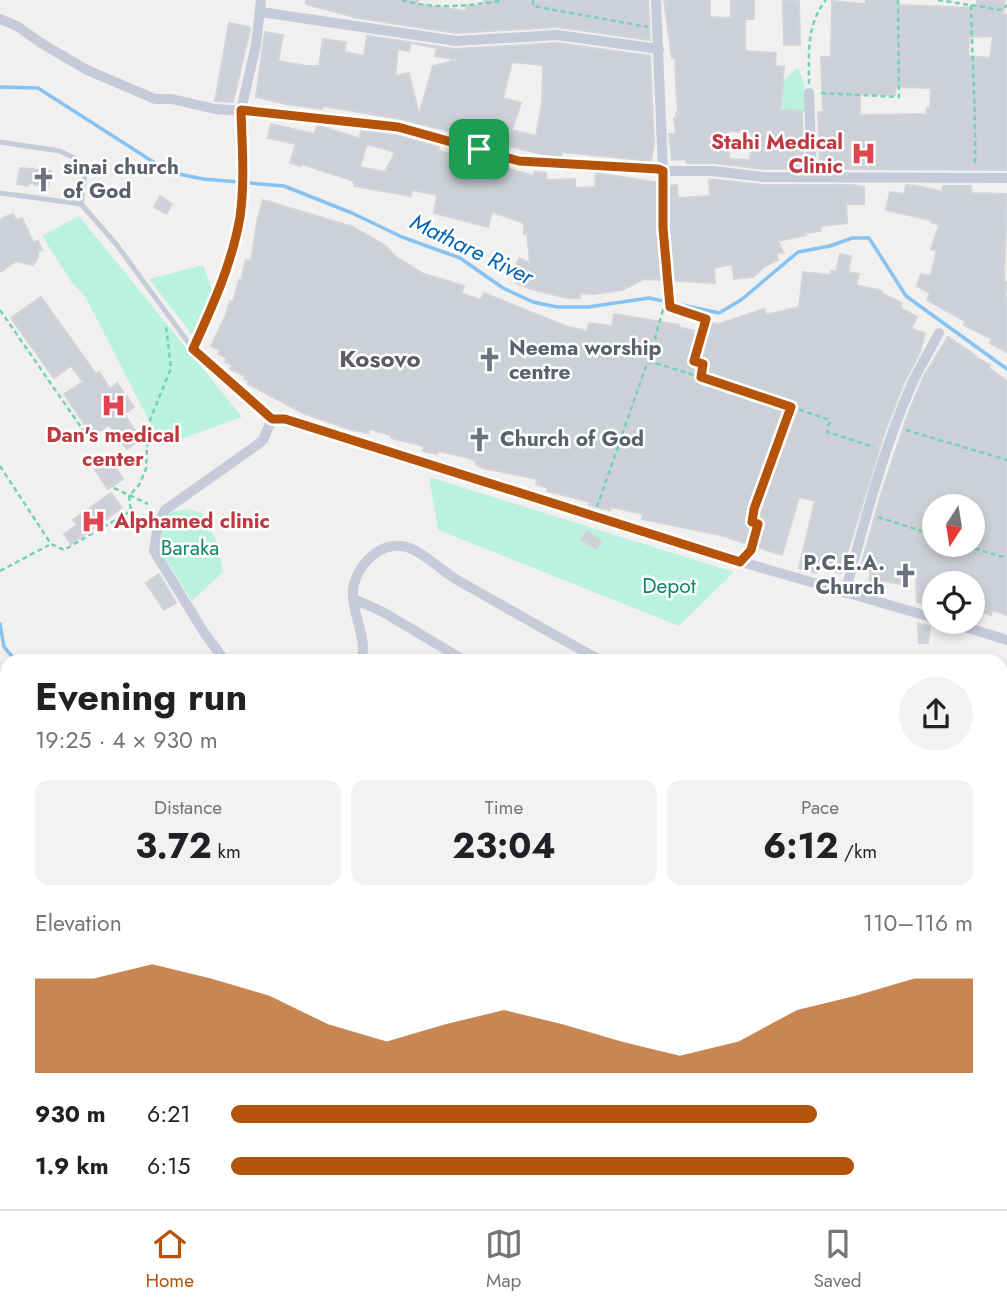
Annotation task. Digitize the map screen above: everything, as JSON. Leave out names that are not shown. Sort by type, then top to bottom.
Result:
[{"type":"street","points":[[261,0],[256,45],[241,110],[243,165],[240,217],[226,272],[193,349],[272,419],[285,419],[593,517],[922,615]]},
{"type":"street","points":[[656,0],[663,171]]},
{"type":"street","points":[[261,12],[456,41],[557,35],[659,48]]},
{"type":"street","points":[[0,19],[17,26],[87,70],[155,99],[172,99],[215,109],[398,127],[519,161],[663,171],[713,171],[762,177],[1007,178]]},
{"type":"street","points":[[809,93],[812,177]]},
{"type":"street","points":[[845,593],[867,514],[911,385],[939,333]]},
{"type":"street","points":[[220,654],[154,551],[158,524],[161,515],[173,503],[257,446],[263,440],[272,419]]},
{"type":"street","points":[[363,654],[364,645],[354,599],[354,584],[367,561],[383,549],[401,546],[419,552],[459,581],[590,654]]},
{"type":"street","points":[[354,599],[383,612],[454,654]]},
{"type":"street","points":[[985,633],[1007,640]]},
{"type":"lane","points":[[0,142],[60,151],[76,159],[85,173],[81,204]]},
{"type":"lane","points":[[0,193],[81,204],[116,244],[193,349]]},
{"type":"path","points":[[402,0],[427,6],[481,4],[504,0]]},
{"type":"path","points":[[533,0],[533,5],[555,11],[658,29]]},
{"type":"path","points":[[826,0],[813,23],[809,39],[809,93],[899,97],[898,0]]},
{"type":"path","points":[[937,0],[1002,10],[1007,5]]},
{"type":"path","points":[[971,5],[972,91],[976,130],[975,179]]},
{"type":"path","points":[[663,171],[663,228],[670,307]]},
{"type":"path","points":[[593,517],[648,361],[653,357],[663,310],[670,307],[706,319],[694,361],[703,364],[701,377]]},
{"type":"path","points":[[0,310],[85,433]]},
{"type":"path","points":[[0,466],[51,544],[64,550],[131,511],[130,495],[139,485],[146,469],[148,425],[171,368],[164,310]]},
{"type":"path","points":[[648,361],[830,420],[827,432],[887,452]]},
{"type":"path","points":[[740,562],[751,550],[758,524],[752,522],[754,509],[791,407]]},
{"type":"path","points":[[896,428],[1007,460]]},
{"type":"path","points":[[114,488],[148,504]]},
{"type":"path","points":[[867,514],[922,531]]},
{"type":"path","points":[[0,571],[51,544]]},
{"type":"path","points":[[985,552],[1007,558]]},
{"type":"green space","points":[[798,67],[805,86],[807,112],[783,111],[781,83]]},
{"type":"green space","points":[[79,216],[242,417],[162,446],[86,298],[72,283],[42,236]]},
{"type":"green space","points":[[203,265],[214,295],[193,336],[149,279]]},
{"type":"green space","name":"Depot","points":[[429,477],[734,572],[679,626],[438,530]]},
{"type":"green space","name":"Baraka","points":[[189,509],[203,514],[217,543],[223,572],[192,601],[159,549],[167,513]]},
{"type":"building","points":[[306,0],[419,0],[417,4],[466,11],[466,6],[485,5],[484,0],[648,0],[650,40],[558,27],[456,33],[358,18],[306,4]]},
{"type":"building","points":[[664,0],[710,0],[710,17],[731,18],[731,0],[754,0],[754,19],[745,19],[745,51],[776,53],[775,66],[784,67],[781,110],[802,111],[804,169],[763,169],[714,163],[687,163],[685,159],[672,160],[669,134],[676,134],[674,118],[677,118],[678,112],[675,58],[672,58]],"holes":[[[729,131],[752,133],[750,160],[729,159]]]},
{"type":"building","points":[[866,0],[897,0],[897,5],[977,8],[977,0],[1005,0],[1003,14],[1007,15],[1007,170],[820,169],[818,112],[823,112],[821,57],[831,57],[832,1],[866,4]],"holes":[[[993,36],[990,58],[968,56],[969,37]],[[896,87],[931,88],[930,108],[927,108],[926,114],[860,115],[860,94],[895,95]]]},
{"type":"building","points":[[783,1],[799,1],[800,45],[784,45]]},
{"type":"building","points":[[229,23],[250,29],[233,102],[215,101]]},
{"type":"building","points":[[265,32],[283,35],[278,61],[307,66],[319,66],[323,39],[346,42],[344,52],[364,56],[367,36],[455,49],[557,43],[650,56],[654,143],[651,161],[562,152],[561,156],[541,154],[400,119],[323,106],[322,109],[286,104],[256,97]],"holes":[[[411,43],[437,48],[435,56],[457,60],[433,66],[419,115],[409,73],[395,76],[398,49],[409,51]],[[512,62],[543,65],[542,104],[536,136],[512,130],[521,103],[503,98]]]},
{"type":"building","points":[[271,124],[314,134],[318,125],[360,139],[361,130],[396,135],[439,147],[438,151],[457,155],[454,172],[481,181],[487,163],[534,176],[534,172],[546,173],[546,180],[575,179],[575,188],[595,187],[596,173],[660,183],[659,187],[677,185],[678,198],[710,196],[709,179],[763,185],[854,185],[864,187],[864,204],[846,204],[847,223],[820,226],[821,231],[778,241],[783,252],[776,254],[778,260],[765,266],[753,277],[734,279],[732,264],[714,268],[715,283],[644,279],[622,290],[580,293],[580,298],[567,298],[516,283],[521,272],[514,269],[519,258],[530,263],[527,234],[524,234],[522,222],[492,212],[488,227],[434,213],[437,195],[412,190],[411,196],[354,186],[354,181],[290,163],[296,144],[268,138]],"holes":[[[367,144],[395,152],[385,172],[360,167]]]},
{"type":"building","points":[[20,168],[51,171],[48,187],[17,184]]},
{"type":"building","points":[[906,185],[943,192],[943,186],[971,186],[971,193],[1007,194],[1004,282],[1007,282],[1007,352],[990,343],[992,339],[964,325],[965,321],[927,300],[930,293],[917,286],[921,274],[931,274],[937,251],[931,249],[939,225],[931,220],[886,210],[890,192],[904,194]]},
{"type":"building","points":[[160,196],[172,204],[166,214],[154,207]]},
{"type":"building","points":[[263,200],[353,227],[386,246],[396,257],[424,274],[464,286],[461,293],[481,300],[484,293],[565,326],[587,331],[589,323],[612,326],[614,314],[679,325],[678,327],[704,333],[707,322],[719,324],[764,309],[766,315],[799,307],[803,272],[830,275],[831,271],[836,272],[840,254],[851,256],[848,272],[859,274],[856,285],[882,291],[881,293],[902,303],[901,308],[917,317],[911,329],[925,333],[920,352],[904,383],[884,434],[841,573],[817,567],[816,573],[799,568],[815,501],[799,497],[782,555],[729,537],[642,519],[643,514],[589,505],[590,502],[547,491],[548,488],[536,484],[537,479],[483,468],[475,464],[476,461],[465,457],[438,451],[437,454],[423,451],[424,446],[391,438],[391,435],[369,429],[368,433],[349,429],[303,413],[248,384],[245,376],[230,369],[232,365],[225,362],[227,358],[218,354],[220,351],[211,346],[230,301],[233,302],[246,260],[251,261]]},
{"type":"building","points":[[13,214],[16,220],[22,218],[33,242],[38,241],[42,250],[38,251],[33,265],[16,261],[0,272],[0,219]]},
{"type":"building","points":[[41,297],[96,374],[99,372],[110,389],[117,383],[134,407],[124,414],[141,439],[127,449],[109,425],[93,436],[64,394],[83,382],[71,366],[54,378],[11,318]]},
{"type":"building","points":[[948,337],[990,365],[989,368],[1007,381],[1007,615],[992,610],[991,615],[985,613],[985,571],[922,571],[922,603],[917,602],[916,574],[901,574],[901,584],[884,581],[883,585],[869,581],[871,571],[860,569],[908,414],[924,376]]},
{"type":"building","points":[[110,459],[123,479],[108,489],[95,470]]},
{"type":"building","points":[[111,493],[122,508],[71,544],[64,534],[77,525],[73,520]]},
{"type":"building","points":[[587,531],[601,541],[596,549],[581,539]]},
{"type":"building","points":[[159,574],[176,603],[164,610],[146,583]]},
{"type":"building","points":[[918,624],[922,625],[922,634],[929,634],[928,643],[919,643]]},
{"type":"waterway","name":"Mathare River","points":[[0,87],[38,88],[169,172],[203,179],[284,186],[352,213],[402,237],[460,258],[503,288],[533,302],[557,307],[588,307],[649,298],[719,313],[741,300],[798,252],[830,246],[852,238],[869,238],[906,296],[1007,369]]},
{"type":"waterway","points":[[0,624],[4,647],[10,654]]},
{"type":"place","name":"Stahi Medical Clinic","points":[[863,154]]},
{"type":"place","name":"sinai church of God","points":[[43,179]]},
{"type":"place","name":"Neema worship centre","points":[[489,360]]},
{"type":"place","name":"Dan's medical center","points":[[113,406]]},
{"type":"place","name":"Church of God","points":[[480,439]]},
{"type":"place","name":"Alphamed clinic","points":[[94,521]]},
{"type":"place","name":"P.C.E.A. Church","points":[[905,575]]},
{"type":"district","name":"Kosovo","points":[[380,359]]},
{"type":"route","points":[[241,110],[398,127],[479,149],[519,161],[663,171],[663,228],[670,307],[706,319],[694,361],[703,364],[701,377],[791,407],[754,509],[752,522],[758,524],[751,550],[740,562],[285,419],[272,419],[193,349],[226,272],[240,217],[243,165],[241,110]]}]
